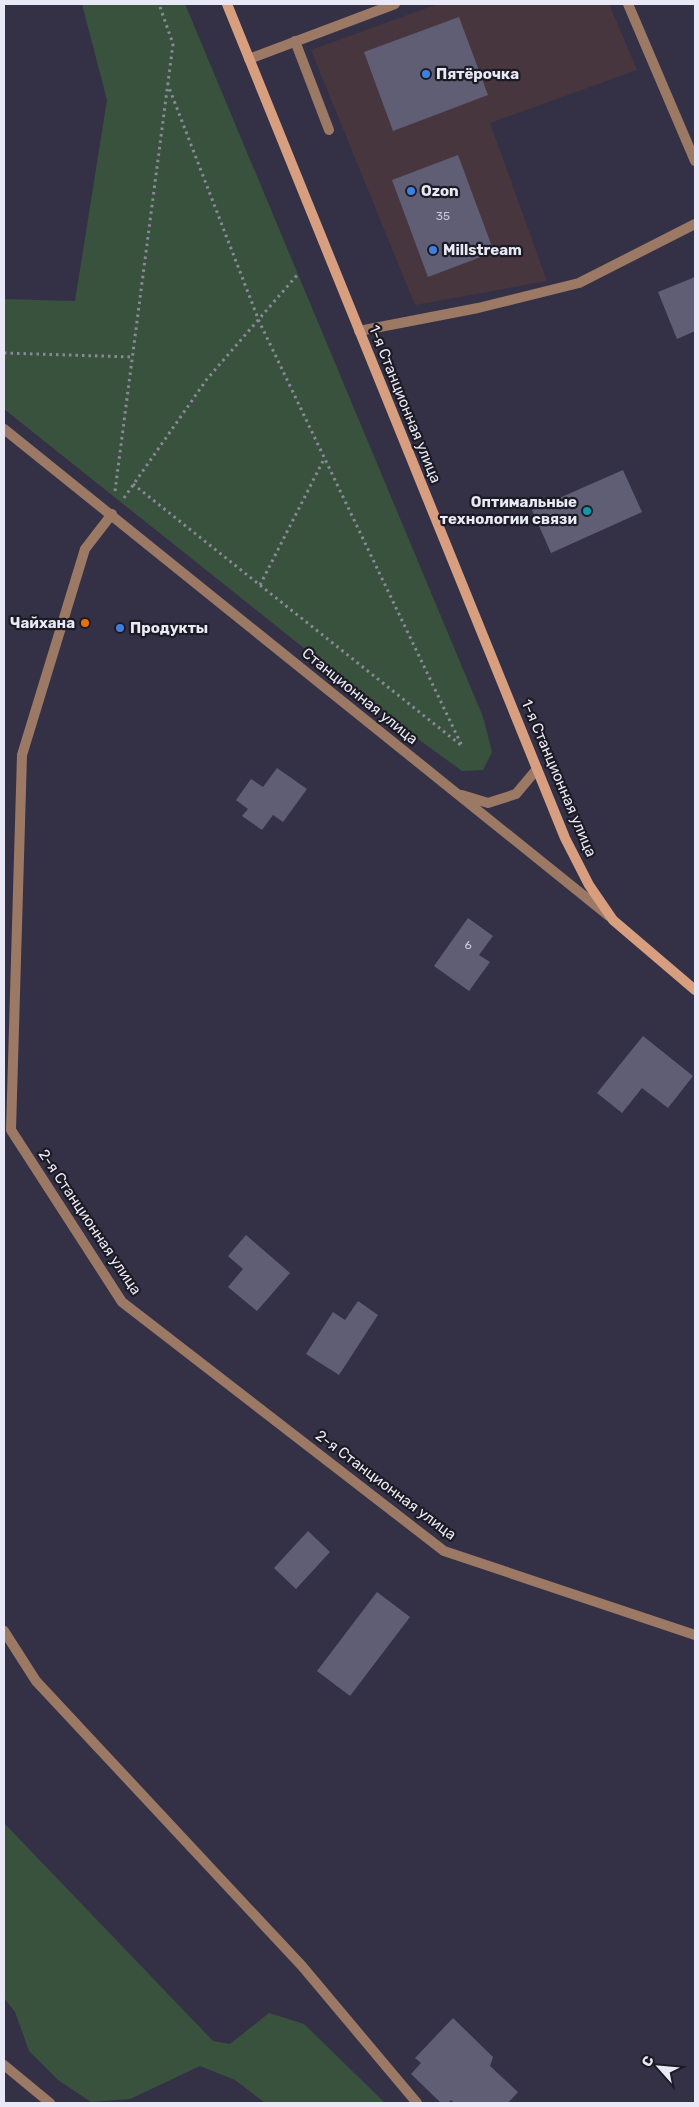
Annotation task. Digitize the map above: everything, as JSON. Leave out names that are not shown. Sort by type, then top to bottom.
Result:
[{"type":"main road","name":"1-я Станционная улица","points":[[227,4],[565,838],[589,885],[613,920]]},
{"type":"main road","name":"Станционная улица","points":[[613,920],[695,990]]},
{"type":"street","points":[[249,59],[395,4]]},
{"type":"street","points":[[628,4],[695,161]]},
{"type":"street","points":[[296,41],[328,130]]},
{"type":"street","points":[[359,331],[478,308],[579,283],[695,224]]},
{"type":"street","name":"Станционная улица","points":[[4,429],[112,514],[613,920]]},
{"type":"street","name":"2-я Станционная улица","points":[[112,514],[85,549],[22,755],[11,1130],[122,1302],[444,1551],[695,1635]]},
{"type":"street","points":[[456,793],[488,803],[516,794],[537,769]]},
{"type":"street","points":[[4,1631],[36,1681],[302,1966],[416,2103]]},
{"type":"street","points":[[4,2065],[50,2103]]},
{"type":"path","points":[[112,514],[173,44],[159,4]]},
{"type":"path","points":[[133,484],[462,746],[259,321],[168,84]]},
{"type":"path","points":[[112,514],[207,379],[298,274]]},
{"type":"path","points":[[4,352],[132,357]]},
{"type":"path","points":[[260,585],[324,459]]},
{"type":"shaded area","points":[[438,4],[609,4],[637,70],[490,123],[547,281],[415,305],[311,50]]},
{"type":"green space","points":[[82,4],[185,4],[483,717],[492,752],[483,770],[462,771],[418,739],[4,409],[4,299],[75,301],[107,100]]},
{"type":"green space","points":[[4,1823],[213,2041],[230,2044],[269,2013],[304,2024],[385,2103],[265,2103],[235,2080],[200,2066],[130,2099],[91,2102],[58,2080],[29,2051],[15,2012],[4,1998]]},
{"type":"building","name":"Пятёрочка","points":[[459,17],[488,95],[393,131],[364,52]]},
{"type":"building","points":[[458,155],[494,252],[428,277],[392,180]]},
{"type":"building","points":[[695,277],[695,331],[677,339],[658,292]]},
{"type":"building","name":"Оптимальные технологии связи","points":[[623,470],[642,512],[551,553],[532,510]]},
{"type":"building","points":[[277,768],[307,789],[283,822],[273,815],[262,830],[242,816],[248,809],[236,800],[251,779],[263,787]]},
{"type":"building","points":[[468,918],[493,936],[479,955],[490,962],[469,991],[434,966]]},
{"type":"building","points":[[643,1036],[693,1076],[668,1108],[642,1088],[622,1113],[597,1093]]},
{"type":"building","points":[[246,1235],[290,1273],[257,1311],[228,1287],[243,1269],[228,1256]]},
{"type":"building","points":[[358,1301],[378,1315],[339,1375],[306,1354],[333,1312],[345,1320]]},
{"type":"building","points":[[308,1531],[330,1552],[296,1589],[274,1568]]},
{"type":"building","points":[[377,1592],[410,1617],[350,1696],[317,1671]]},
{"type":"building","points":[[453,2018],[493,2057],[490,2066],[518,2092],[508,2103],[454,2103],[451,2100],[448,2103],[441,2103],[411,2074],[421,2063],[415,2058]]},
{"type":"place","name":"Пятёрочка","points":[[426,74]]},
{"type":"place","name":"Ozon","points":[[411,191]]},
{"type":"place","name":"Millstream","points":[[433,250]]},
{"type":"place","name":"Оптимальные технологии связи","points":[[587,511]]},
{"type":"place","name":"Чайхана","points":[[85,623]]},
{"type":"place","name":"Продукты","points":[[120,628]]}]
